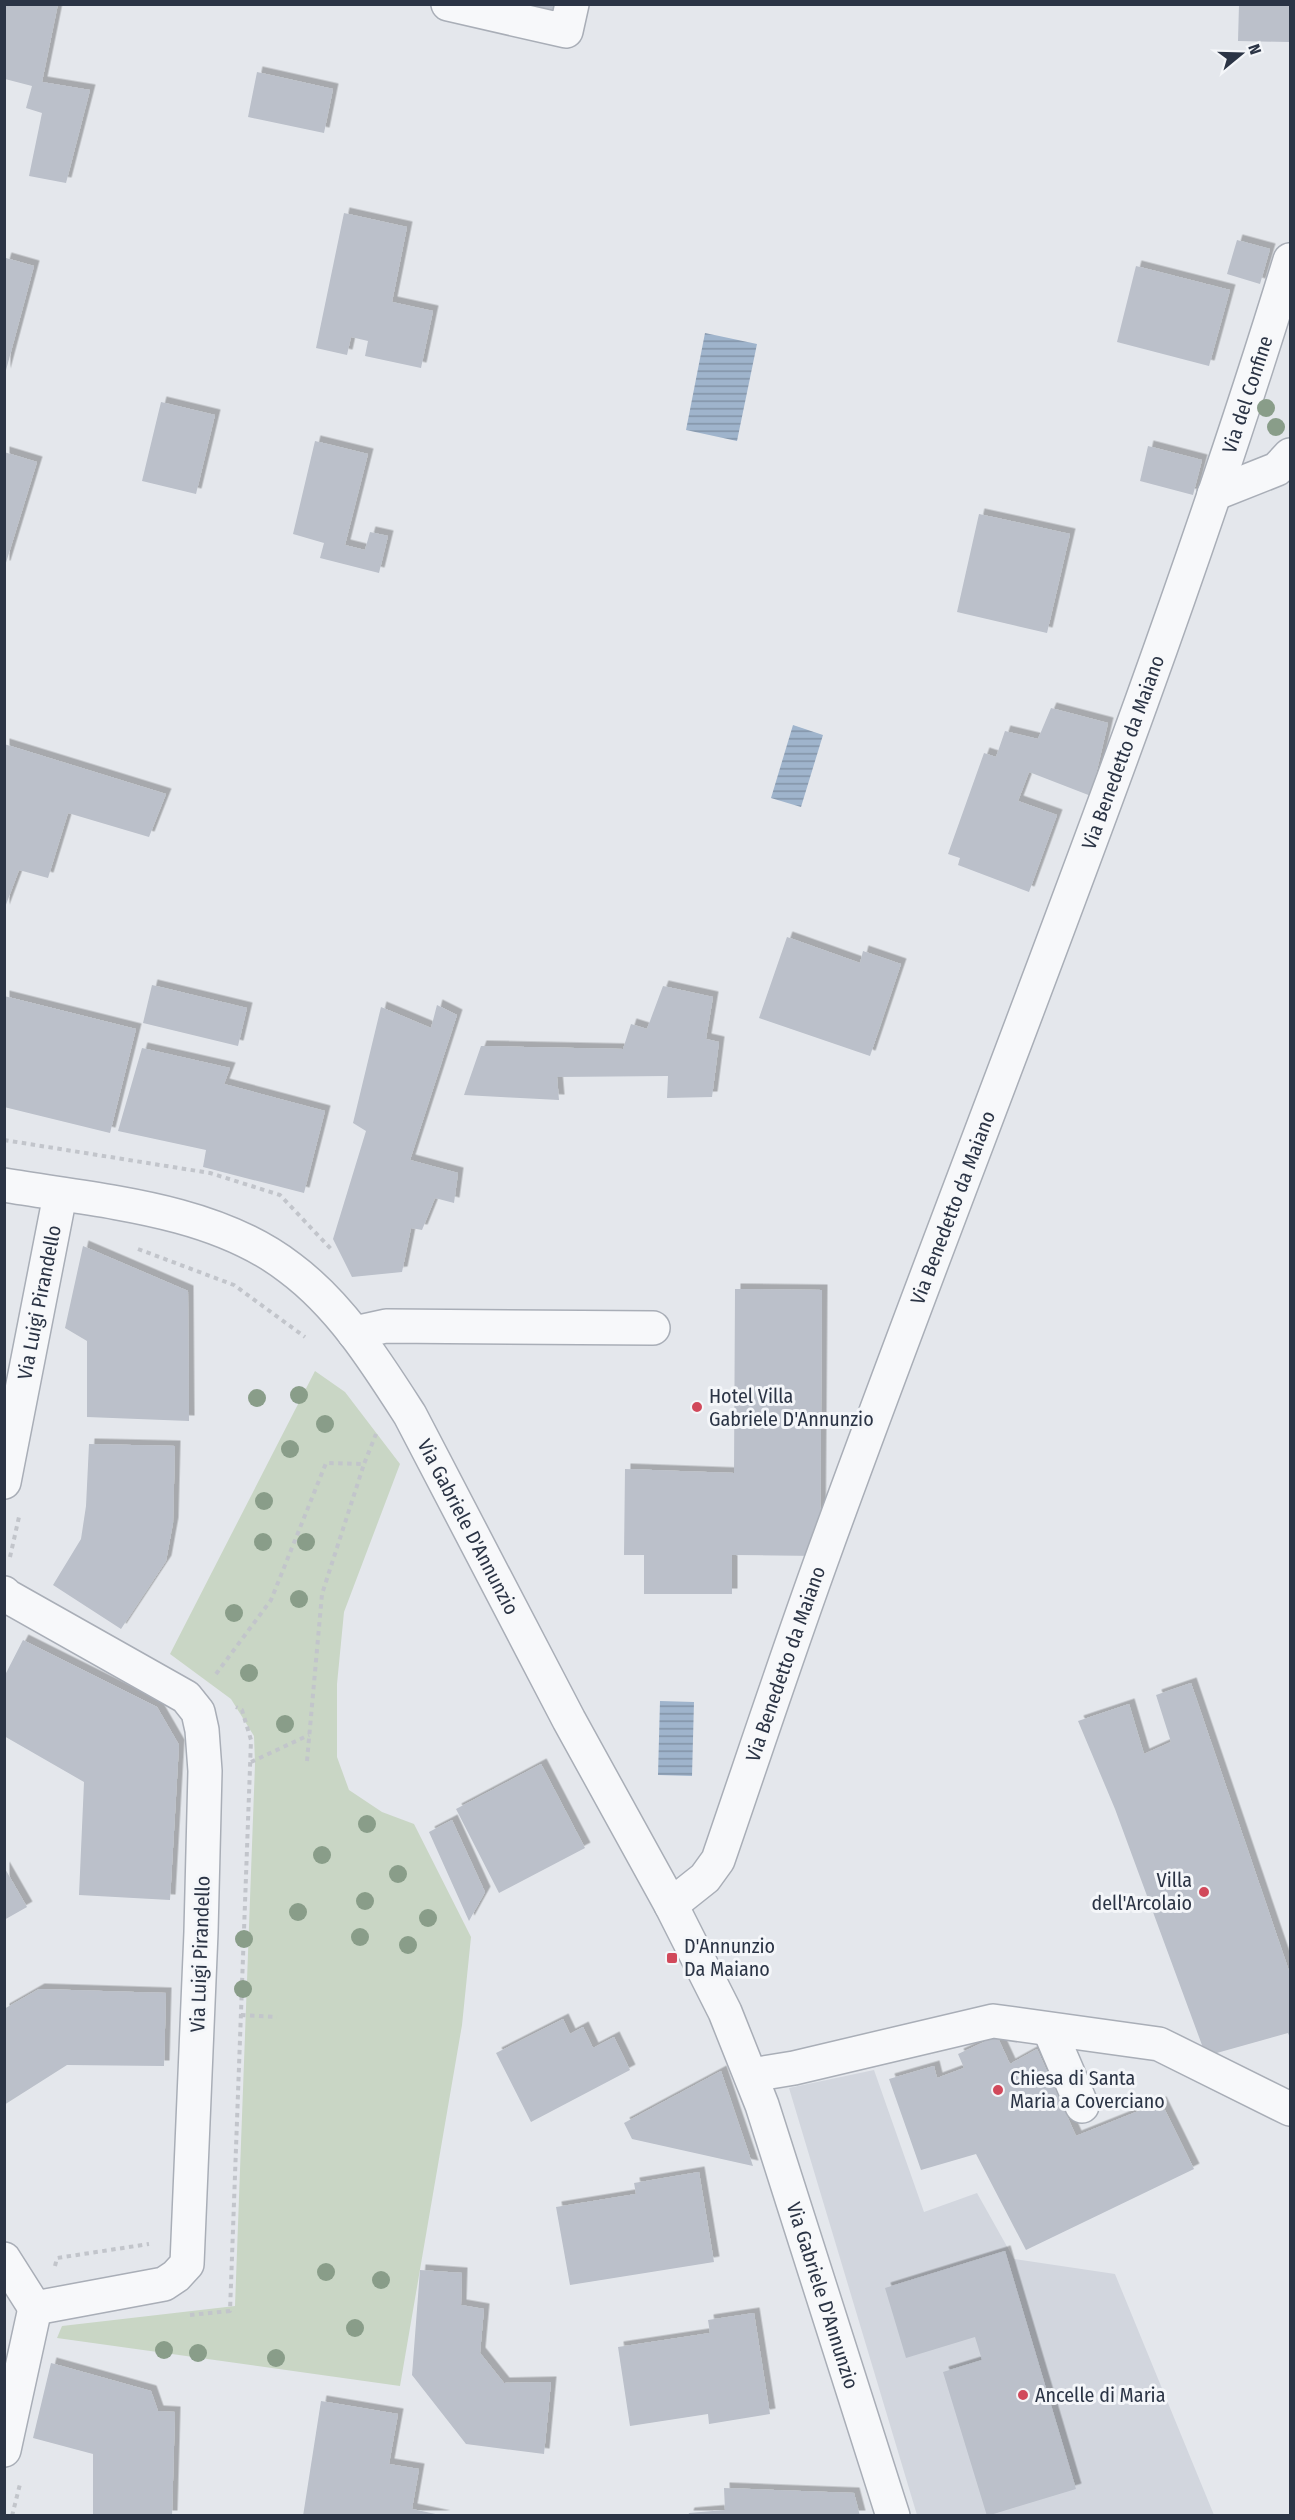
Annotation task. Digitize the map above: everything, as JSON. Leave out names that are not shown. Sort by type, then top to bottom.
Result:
[{"type":"street","points":[[448,4],[566,31],[572,4]]},
{"type":"street","name":"Via del Confine","points":[[1214,494],[1251,388],[1290,260]]},
{"type":"street","points":[[1214,494],[1277,469],[1290,455]]},
{"type":"street","name":"Via Benedetto da Maiano","points":[[671,1905],[705,1878],[718,1860],[824,1554],[1092,834],[1214,494]]},
{"type":"street","name":"Via Gabriele D'Annunzio","points":[[4,1185],[170,1214],[202,1223],[240,1238],[291,1268],[317,1291],[354,1333],[410,1415],[569,1720],[671,1905],[725,2012],[751,2075],[893,2516]]},
{"type":"street","name":"Via Luigi Pirandello","points":[[4,1482],[60,1195]]},
{"type":"street","points":[[354,1333],[386,1326],[653,1328]]},
{"type":"street","name":"Via Luigi Pirandello","points":[[4,1593],[186,1697],[198,1712],[202,1730],[204,1771],[201,1932],[187,2264],[176,2276],[164,2284],[35,2308]]},
{"type":"street","points":[[751,2075],[805,2066],[993,2021],[1050,2031],[1159,2044],[1290,2109]]},
{"type":"street","points":[[1050,2031],[1082,2106]]},
{"type":"street","points":[[4,2259],[35,2308],[4,2450]]},
{"type":"path","points":[[308,1761],[322,1594],[378,1428],[385,1438]]},
{"type":"path","points":[[214,1677],[271,1600],[326,1462],[364,1464]]},
{"type":"path","points":[[250,1762],[310,1735]]},
{"type":"path","points":[[241,2014],[277,2017]]},
{"type":"path","points":[[54,2269],[57,2258],[159,2242]]},
{"type":"shaded area","name":"Ancelle di Maria","points":[[874,2070],[924,2212],[977,2193],[1014,2259],[1115,2274],[1214,2515],[917,2515],[789,2088]]},
{"type":"green space","points":[[315,1371],[345,1392],[400,1464],[344,1612],[337,1684],[337,1757],[349,1790],[382,1812],[414,1824],[471,1937],[462,2025],[400,2386],[57,2338],[62,2326],[235,2306],[255,1764],[254,1736],[231,1699],[170,1654]]},
{"type":"water","points":[[705,333],[757,344],[737,441],[686,430]]},
{"type":"water","points":[[793,725],[823,735],[801,807],[771,798]]},
{"type":"water","points":[[660,1701],[694,1702],[692,1776],[658,1775]]},
{"type":"building","points":[[5,4],[58,4],[42,82],[90,90],[66,183],[29,176],[42,113],[26,108],[32,86],[5,79]]},
{"type":"building","points":[[1239,4],[1290,4],[1290,42],[1238,41]]},
{"type":"building","points":[[514,5],[557,5],[555,15]]},
{"type":"building","points":[[257,72],[333,89],[324,133],[248,117]]},
{"type":"building","points":[[344,213],[407,227],[392,302],[433,311],[421,368],[365,356],[368,341],[351,337],[347,355],[316,348]]},
{"type":"building","points":[[1237,240],[1270,249],[1260,284],[1227,274]]},
{"type":"building","points":[[6,258],[34,266],[5,374],[4,265]]},
{"type":"building","points":[[1136,266],[1230,290],[1209,366],[1117,342]]},
{"type":"building","points":[[161,402],[215,415],[196,494],[142,481]]},
{"type":"building","points":[[315,441],[368,454],[345,545],[365,550],[370,532],[388,536],[379,573],[320,558],[324,543],[293,534]]},
{"type":"building","points":[[1148,446],[1202,460],[1193,495],[1140,481]]},
{"type":"building","points":[[4,452],[37,462],[5,566],[4,566]]},
{"type":"building","points":[[979,514],[1070,534],[1047,633],[957,612]]},
{"type":"building","points":[[1051,708],[1108,723],[1091,796],[1029,772],[1018,801],[1057,815],[1029,892],[958,865],[960,858],[948,854],[984,753],[996,757],[1005,731],[1038,739]]},
{"type":"building","points":[[4,744],[166,794],[149,837],[68,813],[48,878],[19,870],[4,910]]},
{"type":"building","points":[[787,937],[860,963],[863,951],[901,964],[870,1056],[759,1018]]},
{"type":"building","points":[[152,985],[247,1008],[238,1046],[143,1023]]},
{"type":"building","points":[[663,986],[713,997],[706,1039],[719,1042],[712,1097],[667,1098],[668,1076],[557,1077],[559,1100],[464,1095],[481,1046],[623,1049],[631,1024],[647,1029]]},
{"type":"building","points":[[4,996],[136,1029],[110,1133],[4,1107]]},
{"type":"building","points":[[437,1005],[457,1015],[410,1160],[458,1173],[454,1203],[435,1198],[422,1230],[411,1228],[402,1272],[352,1277],[333,1239],[366,1131],[353,1123],[381,1007],[431,1028]]},
{"type":"building","points":[[142,1048],[230,1068],[224,1084],[325,1111],[304,1193],[203,1167],[206,1150],[118,1131]]},
{"type":"building","points":[[83,1246],[188,1291],[189,1421],[87,1417],[87,1341],[65,1328]]},
{"type":"building","points":[[735,1289],[822,1290],[820,1556],[732,1555],[732,1594],[644,1594],[644,1555],[624,1555],[625,1469],[734,1473]]},
{"type":"building","points":[[89,1444],[175,1446],[173,1523],[166,1561],[121,1629],[53,1585],[81,1539],[86,1506]]},
{"type":"building","points":[[23,1640],[157,1707],[179,1745],[170,1900],[79,1895],[84,1782],[4,1736],[4,1677]]},
{"type":"building","name":"Villa dell'Arcolaio","points":[[1191,1683],[1290,1974],[1290,2038],[1288,2033],[1206,2056],[1115,1809],[1078,1721],[1129,1704],[1144,1754],[1171,1742],[1156,1695]]},
{"type":"building","points":[[541,1764],[585,1848],[499,1893],[456,1809]]},
{"type":"building","points":[[452,1820],[485,1892],[469,1921],[429,1832]]},
{"type":"building","points":[[4,1867],[27,1907],[4,1920]]},
{"type":"building","points":[[39,1989],[166,1993],[164,2066],[67,2065],[4,2105],[4,2009]]},
{"type":"building","points":[[563,2019],[570,2034],[583,2027],[593,2048],[614,2037],[630,2070],[531,2122],[496,2053]]},
{"type":"building","points":[[997,2036],[1010,2064],[1037,2049],[1076,2136],[1161,2102],[1194,2169],[1026,2250],[976,2154],[921,2170],[889,2079],[934,2066],[937,2078],[964,2068],[958,2054]]},
{"type":"building","points":[[721,2071],[753,2166],[632,2139],[624,2123]]},
{"type":"building","points":[[699,2172],[714,2262],[570,2285],[556,2207],[636,2194],[634,2183]]},
{"type":"building","points":[[1005,2251],[1076,2489],[987,2516],[943,2372],[982,2360],[975,2337],[906,2358],[885,2288]]},
{"type":"building","points":[[420,2270],[462,2273],[461,2305],[484,2309],[480,2353],[504,2383],[551,2382],[544,2454],[466,2444],[412,2375]]},
{"type":"building","points":[[754,2313],[770,2414],[709,2424],[708,2414],[630,2426],[618,2347],[710,2333],[708,2320]]},
{"type":"building","points":[[51,2363],[151,2391],[158,2411],[175,2412],[172,2516],[93,2516],[93,2454],[33,2438]]},
{"type":"building","points":[[321,2401],[398,2414],[389,2464],[419,2469],[412,2509],[445,2516],[303,2516]]},
{"type":"building","points":[[724,2488],[854,2493],[860,2516],[688,2516],[689,2513],[725,2510]]},
{"type":"place","name":"Hotel Villa Gabriele D'Annunzio","points":[[697,1407]]},
{"type":"place","name":"Villa dell'Arcolaio","points":[[1204,1892]]},
{"type":"place","name":"D'Annunzio Da Maiano","points":[[672,1958]]},
{"type":"place","name":"Chiesa di Santa Maria a Coverciano","points":[[998,2090]]},
{"type":"place","name":"Ancelle di Maria","points":[[1023,2395]]}]
